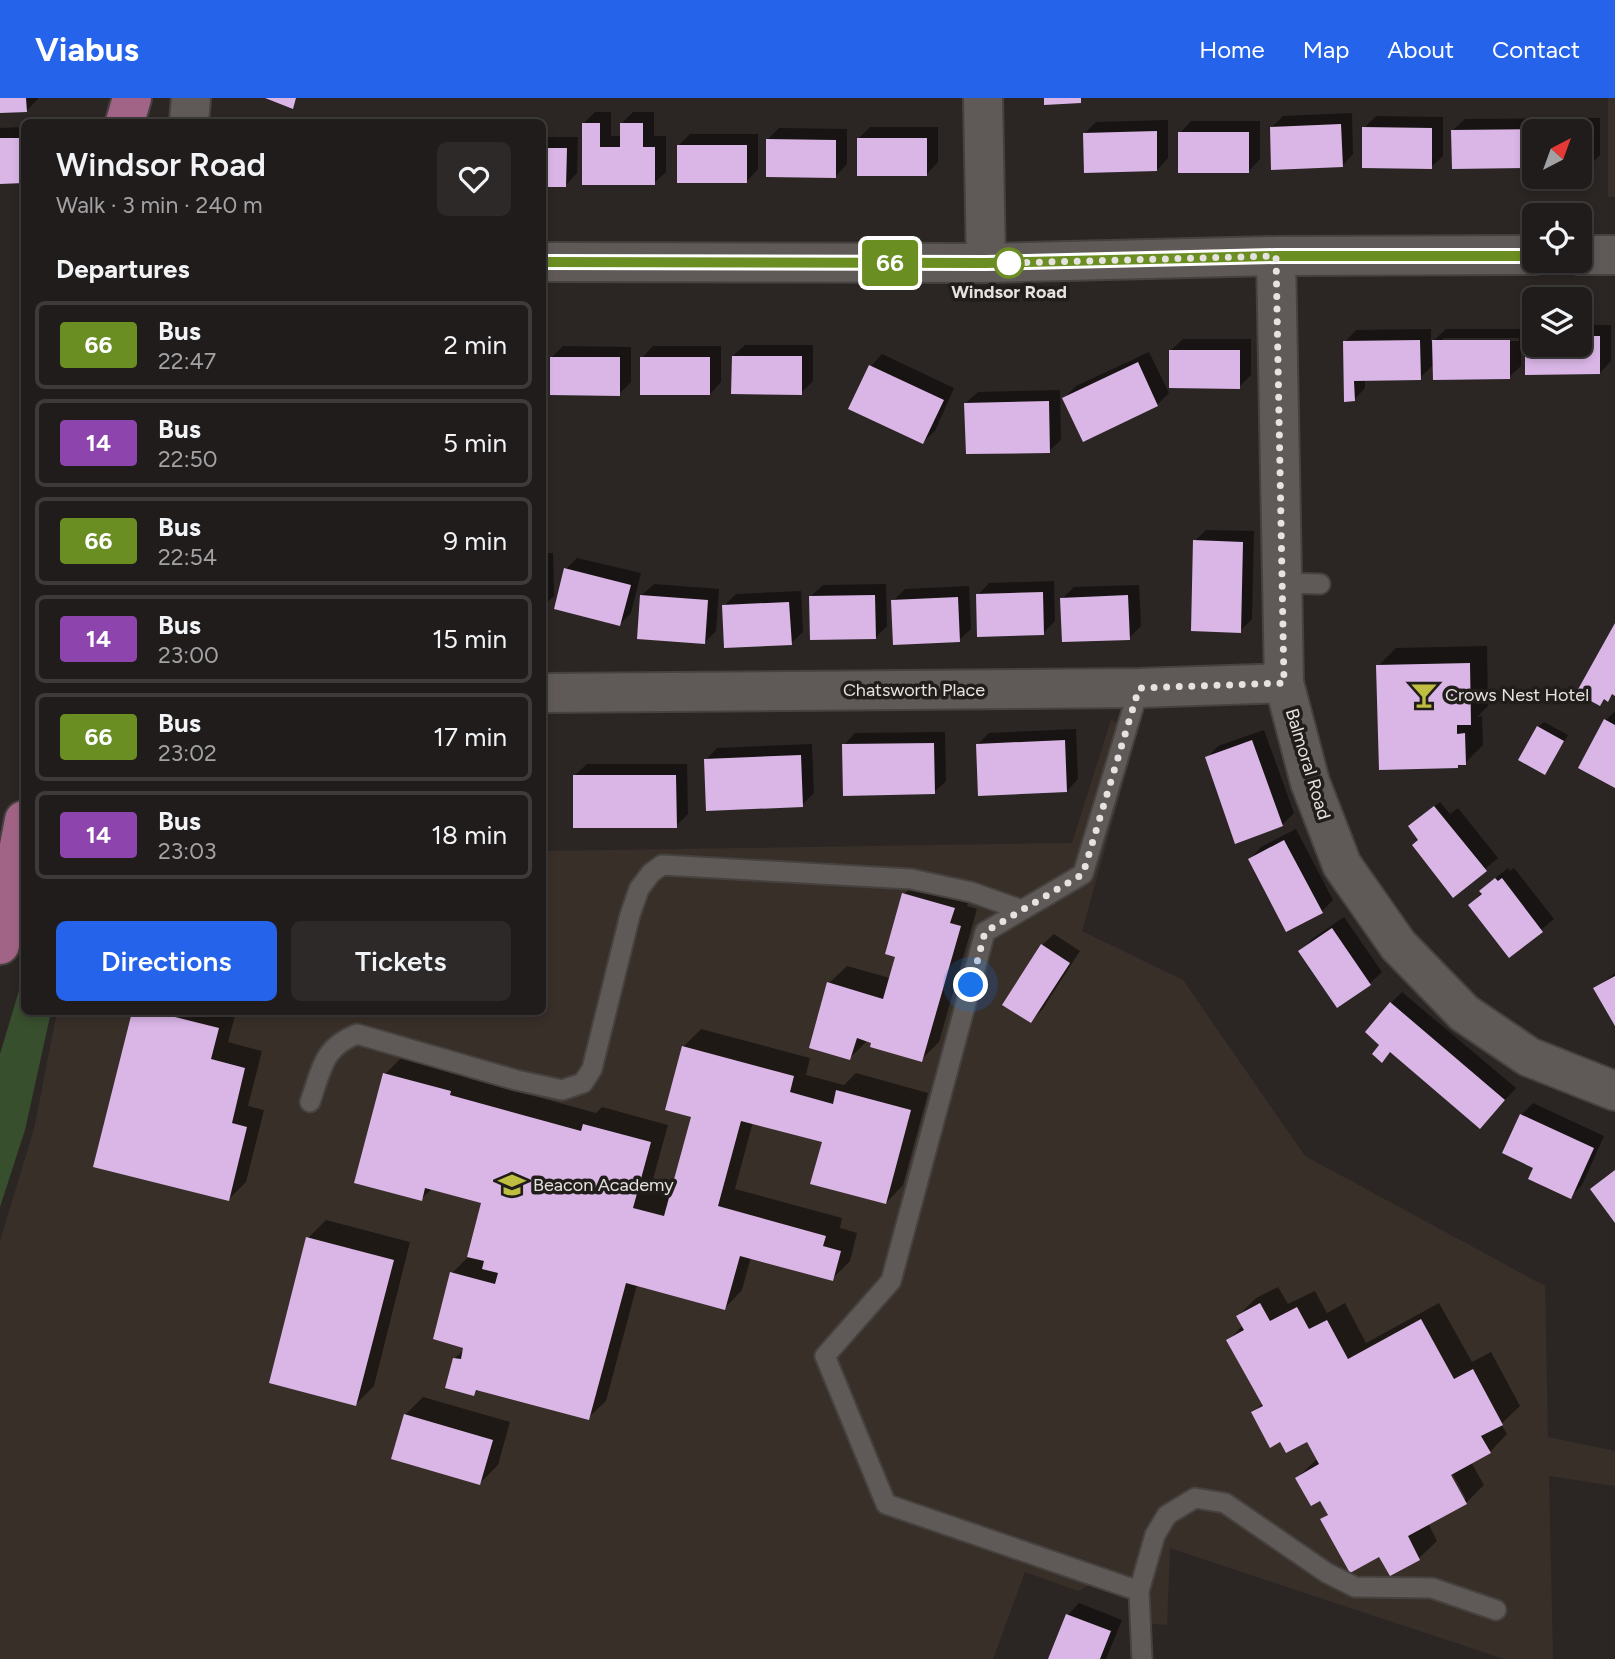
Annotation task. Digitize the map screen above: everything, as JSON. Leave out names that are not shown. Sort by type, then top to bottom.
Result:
[{"type":"main road","points":[[126,119],[132,98]]},
{"type":"main road","points":[[0,945],[21,836]]},
{"type":"street","points":[[189,119],[191,98]]},
{"type":"street","points":[[983,98],[986,263]]},
{"type":"street","points":[[1592,255],[1615,255]]},
{"type":"street","points":[[546,262],[986,263],[1276,256],[1522,256]]},
{"type":"street","name":"Balmoral Road","points":[[1276,256],[1302,584],[1284,683],[1310,782],[1342,865],[1398,945],[1464,1013],[1529,1057],[1615,1091]]},
{"type":"street","name":"Chatsworth Place","points":[[546,693],[1139,688],[1284,683]]},
{"type":"lane","points":[[1139,688],[1083,874],[985,932],[891,1281],[825,1356],[886,1504],[1139,1591]]},
{"type":"lane","points":[[310,1102],[327,1054],[340,1041],[357,1034],[516,1080],[562,1090],[583,1083],[592,1069],[634,902],[639,889],[651,873],[662,866],[911,879],[971,892],[1022,910]]},
{"type":"lane","points":[[1142,1659],[1139,1591],[1155,1535],[1167,1516],[1195,1498],[1225,1503],[1327,1573],[1355,1587],[1433,1588],[1496,1610]]},
{"type":"shaded area","points":[[1608,98],[1615,98],[1615,197],[1608,197]]},
{"type":"shaded area","name":"Beacon Academy","points":[[1111,720],[1138,731],[1082,931],[1183,980],[1305,1156],[1545,1286],[1548,1437],[1615,1451],[1615,1486],[1549,1476],[1553,1659],[1504,1659],[1170,1548],[1167,1625],[1137,1623],[1127,1597],[1120,1588],[1101,1579],[1078,1591],[1025,1572],[993,1659],[0,1659],[0,1241],[34,1129],[56,1015],[546,1015],[546,851],[1072,843]]},
{"type":"green space","points":[[21,984],[21,1015],[50,1015],[25,1130],[0,1207],[0,1054]]},
{"type":"building","points":[[0,98],[26,98],[27,112],[0,113]]},
{"type":"building","points":[[265,98],[296,98],[293,109]]},
{"type":"building","points":[[1044,98],[1081,98],[1081,103],[1044,105]]},
{"type":"building","points":[[582,123],[600,123],[600,147],[620,147],[620,123],[643,123],[643,147],[655,147],[655,185],[582,185]]},
{"type":"building","points":[[1341,124],[1343,167],[1271,170],[1270,127]]},
{"type":"building","points":[[1362,127],[1432,128],[1432,169],[1362,168]]},
{"type":"building","points":[[1522,129],[1522,168],[1452,169],[1451,130]]},
{"type":"building","points":[[1157,131],[1157,171],[1084,173],[1083,133]]},
{"type":"building","points":[[1178,132],[1249,132],[1249,173],[1178,173]]},
{"type":"building","points":[[0,138],[21,138],[21,183],[0,184]]},
{"type":"building","points":[[857,138],[927,138],[927,176],[857,176]]},
{"type":"building","points":[[766,139],[836,140],[836,178],[766,177]]},
{"type":"building","points":[[677,145],[747,145],[747,183],[677,183]]},
{"type":"building","points":[[546,148],[567,148],[566,187],[546,187]]},
{"type":"building","points":[[1592,336],[1600,336],[1600,374],[1525,375],[1525,357],[1592,357]]},
{"type":"building","points":[[1420,340],[1421,380],[1354,381],[1355,401],[1344,402],[1343,341]]},
{"type":"building","points":[[1432,340],[1510,340],[1510,379],[1433,380]]},
{"type":"building","points":[[1169,350],[1240,350],[1240,389],[1169,388]]},
{"type":"building","points":[[732,356],[802,356],[802,395],[731,394]]},
{"type":"building","points":[[550,357],[620,357],[620,396],[550,395]]},
{"type":"building","points":[[640,357],[710,357],[710,395],[640,395]]},
{"type":"building","points":[[1138,362],[1158,406],[1083,442],[1062,398]]},
{"type":"building","points":[[869,365],[944,400],[923,444],[848,409]]},
{"type":"building","points":[[1049,401],[1050,453],[966,454],[964,403]]},
{"type":"building","points":[[1193,540],[1243,542],[1241,633],[1191,631]]},
{"type":"building","points":[[564,568],[631,585],[620,626],[554,609]]},
{"type":"building","points":[[1043,592],[1044,635],[977,637],[976,594]]},
{"type":"building","points":[[640,595],[708,600],[705,644],[637,639]]},
{"type":"building","points":[[875,595],[876,639],[810,640],[809,596]]},
{"type":"building","points":[[1128,595],[1130,640],[1062,642],[1060,598]]},
{"type":"building","points":[[958,597],[960,642],[893,645],[891,600]]},
{"type":"building","points":[[789,602],[792,645],[724,648],[722,605]]},
{"type":"building","points":[[1615,623],[1615,696],[1612,694],[1608,702],[1604,699],[1600,706],[1576,693]]},
{"type":"building","name":"Crows Nest Hotel","points":[[1470,663],[1471,725],[1457,725],[1457,734],[1465,733],[1466,765],[1458,765],[1458,768],[1379,770],[1376,665]]},
{"type":"building","points":[[1604,719],[1615,725],[1615,788],[1578,768]]},
{"type":"building","points":[[1537,726],[1564,741],[1545,775],[1518,760]]},
{"type":"building","points":[[1065,740],[1067,792],[978,796],[976,744]]},
{"type":"building","points":[[1252,740],[1283,826],[1235,844],[1205,757]]},
{"type":"building","points":[[934,743],[935,794],[843,796],[842,744]]},
{"type":"building","points":[[801,755],[803,807],[706,811],[704,759]]},
{"type":"building","points":[[573,775],[676,775],[677,828],[573,828]]},
{"type":"building","points":[[1434,806],[1487,871],[1453,898],[1412,845],[1418,840],[1408,826]]},
{"type":"building","points":[[1284,840],[1323,913],[1286,932],[1248,859]]},
{"type":"building","points":[[1495,878],[1498,881],[1502,878],[1543,932],[1509,958],[1468,905],[1482,894],[1479,891]]},
{"type":"building","points":[[902,893],[955,908],[950,923],[961,926],[922,1062],[870,1047],[871,1043],[857,1038],[850,1060],[809,1048],[827,982],[883,999],[895,957],[885,954]]},
{"type":"building","points":[[1332,928],[1371,985],[1337,1008],[1298,951]]},
{"type":"building","points":[[1041,944],[1070,963],[1031,1023],[1002,1005]]},
{"type":"building","points":[[1615,976],[1615,1026],[1593,988]]},
{"type":"building","points":[[1390,1002],[1505,1100],[1480,1129],[1390,1052],[1382,1063],[1372,1054],[1379,1045],[1365,1032]]},
{"type":"building","points":[[131,1015],[167,1015],[219,1028],[211,1059],[245,1068],[232,1123],[247,1127],[229,1201],[93,1167]]},
{"type":"building","points":[[682,1046],[794,1076],[790,1092],[833,1104],[836,1090],[911,1110],[886,1204],[810,1184],[822,1142],[741,1121],[718,1206],[826,1236],[823,1246],[841,1251],[833,1281],[740,1256],[725,1310],[626,1283],[589,1420],[476,1390],[474,1396],[445,1388],[453,1358],[461,1359],[463,1348],[433,1339],[450,1272],[495,1284],[498,1273],[482,1269],[484,1261],[467,1257],[481,1203],[425,1188],[422,1201],[354,1183],[383,1073],[451,1091],[450,1095],[581,1131],[583,1124],[651,1142],[633,1208],[664,1216],[691,1117],[665,1110]]},
{"type":"building","points":[[1520,1114],[1594,1148],[1571,1199],[1528,1179],[1533,1168],[1502,1153]]},
{"type":"building","points":[[1615,1170],[1615,1223],[1590,1189]]},
{"type":"building","points":[[306,1237],[394,1260],[356,1406],[269,1383]]},
{"type":"building","points":[[1260,1303],[1270,1321],[1297,1307],[1309,1329],[1327,1320],[1348,1359],[1421,1319],[1454,1379],[1473,1369],[1503,1425],[1481,1436],[1491,1453],[1451,1475],[1467,1504],[1408,1536],[1420,1560],[1390,1576],[1379,1557],[1350,1573],[1320,1519],[1328,1515],[1320,1501],[1311,1506],[1295,1478],[1319,1464],[1307,1442],[1286,1453],[1280,1442],[1270,1448],[1251,1412],[1263,1406],[1226,1340],[1244,1330],[1236,1316]]},
{"type":"building","points":[[404,1414],[493,1440],[480,1485],[391,1459]]},
{"type":"building","points":[[1066,1614],[1111,1631],[1100,1659],[1048,1659]]},
{"type":"bus line","name":"66","points":[[546,262],[986,263],[1276,256],[1522,256]]},
{"type":"place","name":"Windsor Road","points":[[1009,263]]},
{"type":"place","name":"Crows Nest Hotel","points":[[1424,695]]},
{"type":"place","name":"Beacon Academy","points":[[512,1185]]},
{"type":"route","points":[[971,985],[985,932],[1083,874],[1139,688],[1284,683],[1276,256],[1009,263]]}]
